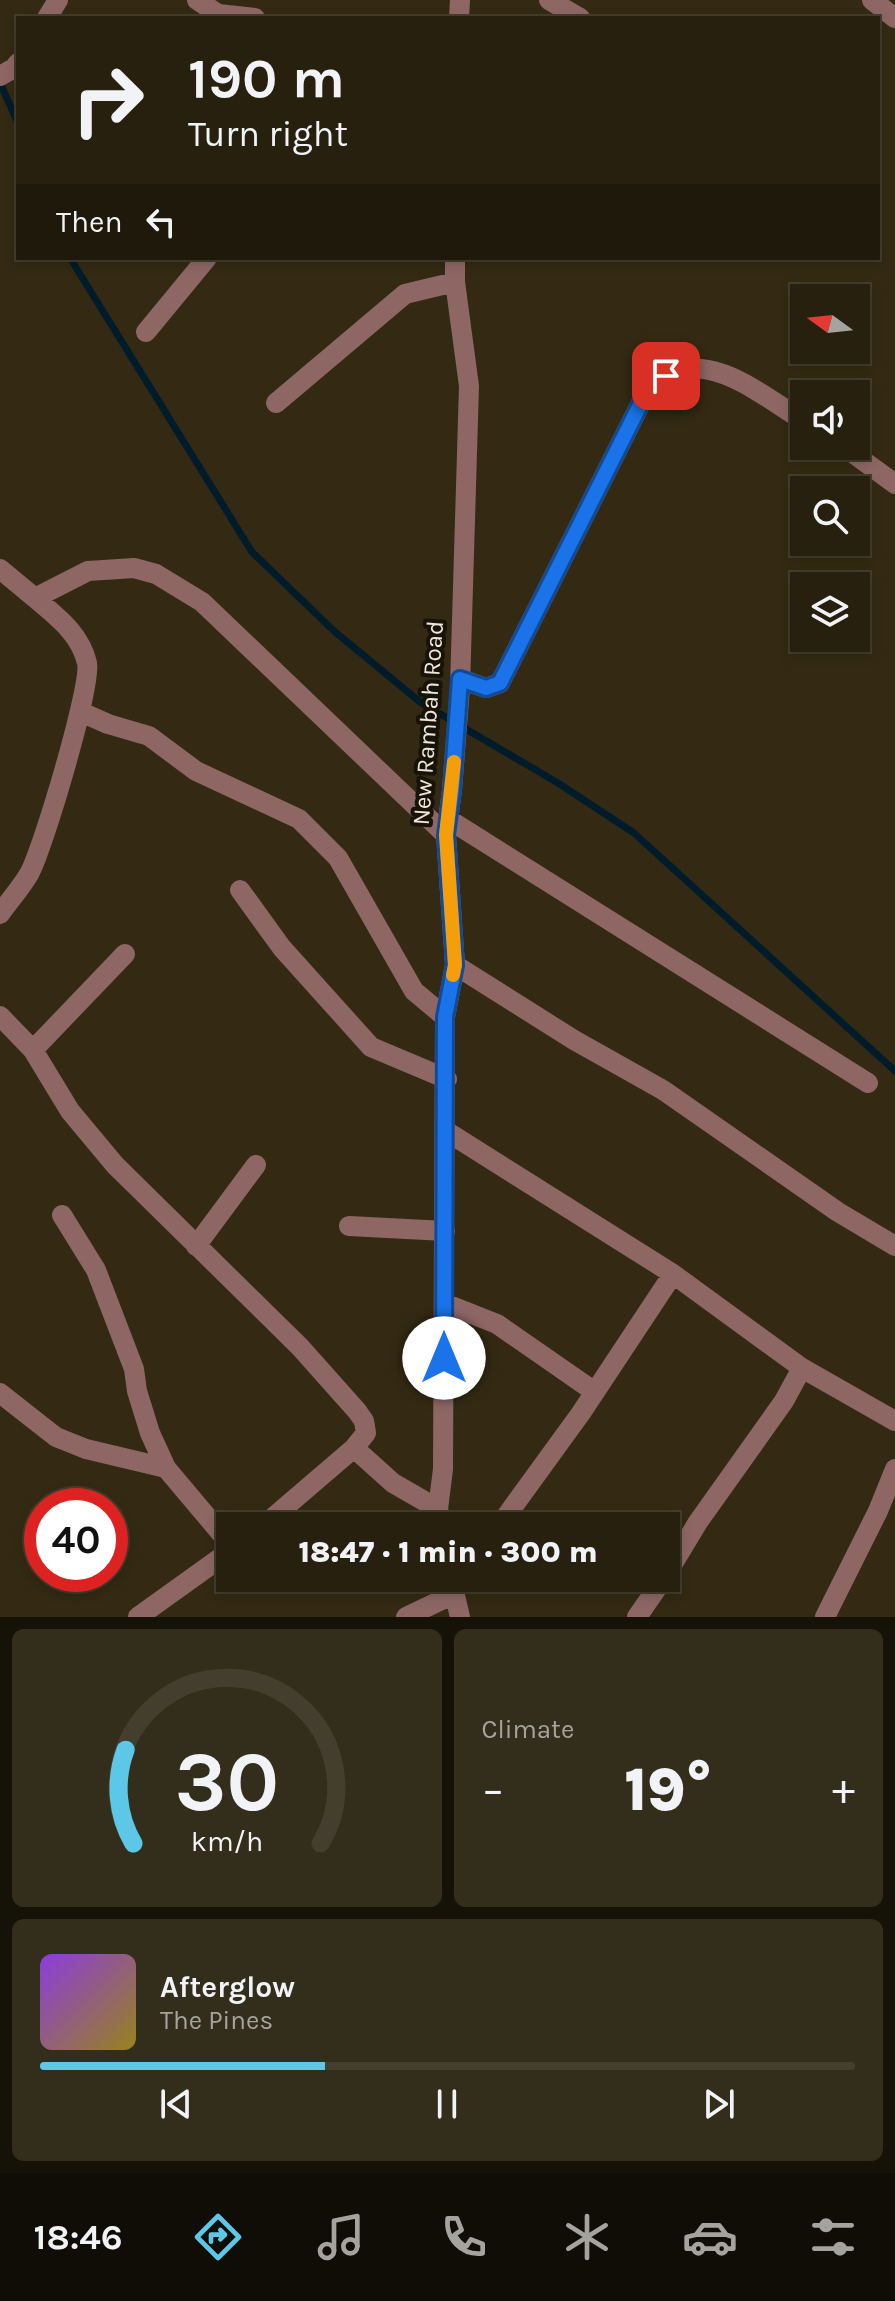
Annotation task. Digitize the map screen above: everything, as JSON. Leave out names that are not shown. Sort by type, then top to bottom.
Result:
[{"type":"street","points":[[197,0],[218,14],[234,16]]},
{"type":"street","points":[[549,0],[577,16]]},
{"type":"street","points":[[872,0],[895,18]]},
{"type":"street","points":[[146,332],[205,260]]},
{"type":"street","name":"New Rambah Road","points":[[440,1512],[447,1079],[445,1017],[455,965],[447,827],[460,683],[469,386],[455,282],[455,260]]},
{"type":"street","points":[[276,403],[405,294],[455,282]]},
{"type":"street","points":[[460,683],[486,688],[500,683],[646,393],[666,376],[695,368],[726,374],[790,413]]},
{"type":"street","points":[[862,460],[895,484]]},
{"type":"street","points":[[35,598],[88,571],[134,568],[156,574],[176,585],[202,602],[447,827],[868,1083]]},
{"type":"street","points":[[0,569],[76,634],[87,663],[88,677],[81,712],[30,872],[0,914]]},
{"type":"street","points":[[81,712],[149,736],[196,771],[299,819],[338,858],[414,991],[445,1017]]},
{"type":"street","points":[[240,890],[282,948],[371,1047],[447,1079]]},
{"type":"street","points":[[33,1050],[125,954]]},
{"type":"street","points":[[455,965],[574,1040],[663,1090],[838,1212],[895,1246]]},
{"type":"street","points":[[0,1016],[33,1050],[70,1111],[115,1165],[300,1347],[364,1421],[366,1433],[354,1448],[279,1512]]},
{"type":"street","points":[[446,1131],[673,1274],[802,1368],[895,1421]]},
{"type":"street","points":[[196,1246],[256,1165]]},
{"type":"street","points":[[62,1215],[96,1270],[134,1369],[137,1391],[150,1433],[166,1468],[216,1527]]},
{"type":"street","points":[[349,1226],[445,1231]]},
{"type":"street","points":[[509,1512],[595,1392],[673,1274]]},
{"type":"street","points":[[444,1303],[497,1324],[595,1392]]},
{"type":"street","points":[[680,1551],[784,1401],[802,1368]]},
{"type":"street","points":[[0,1393],[56,1437],[86,1449],[166,1468]]},
{"type":"street","points":[[354,1448],[393,1483],[433,1512]]},
{"type":"street","points":[[825,1617],[886,1516],[895,1469]]},
{"type":"street","points":[[138,1617],[216,1561]]},
{"type":"street","points":[[406,1617],[441,1592]]},
{"type":"street","points":[[455,1592],[460,1617]]},
{"type":"street","points":[[637,1617],[654,1592]]},
{"type":"waterway","points":[[0,83],[16,119]]},
{"type":"waterway","points":[[71,260],[252,552],[334,631],[420,702],[558,783],[634,833],[895,1071]]},
{"type":"slow traffic","points":[[453,975],[455,965],[446,835],[454,762]]},
{"type":"route","points":[[444,1358],[445,1017],[455,965],[446,835],[460,679],[486,688],[500,683],[646,393],[666,376]]}]
